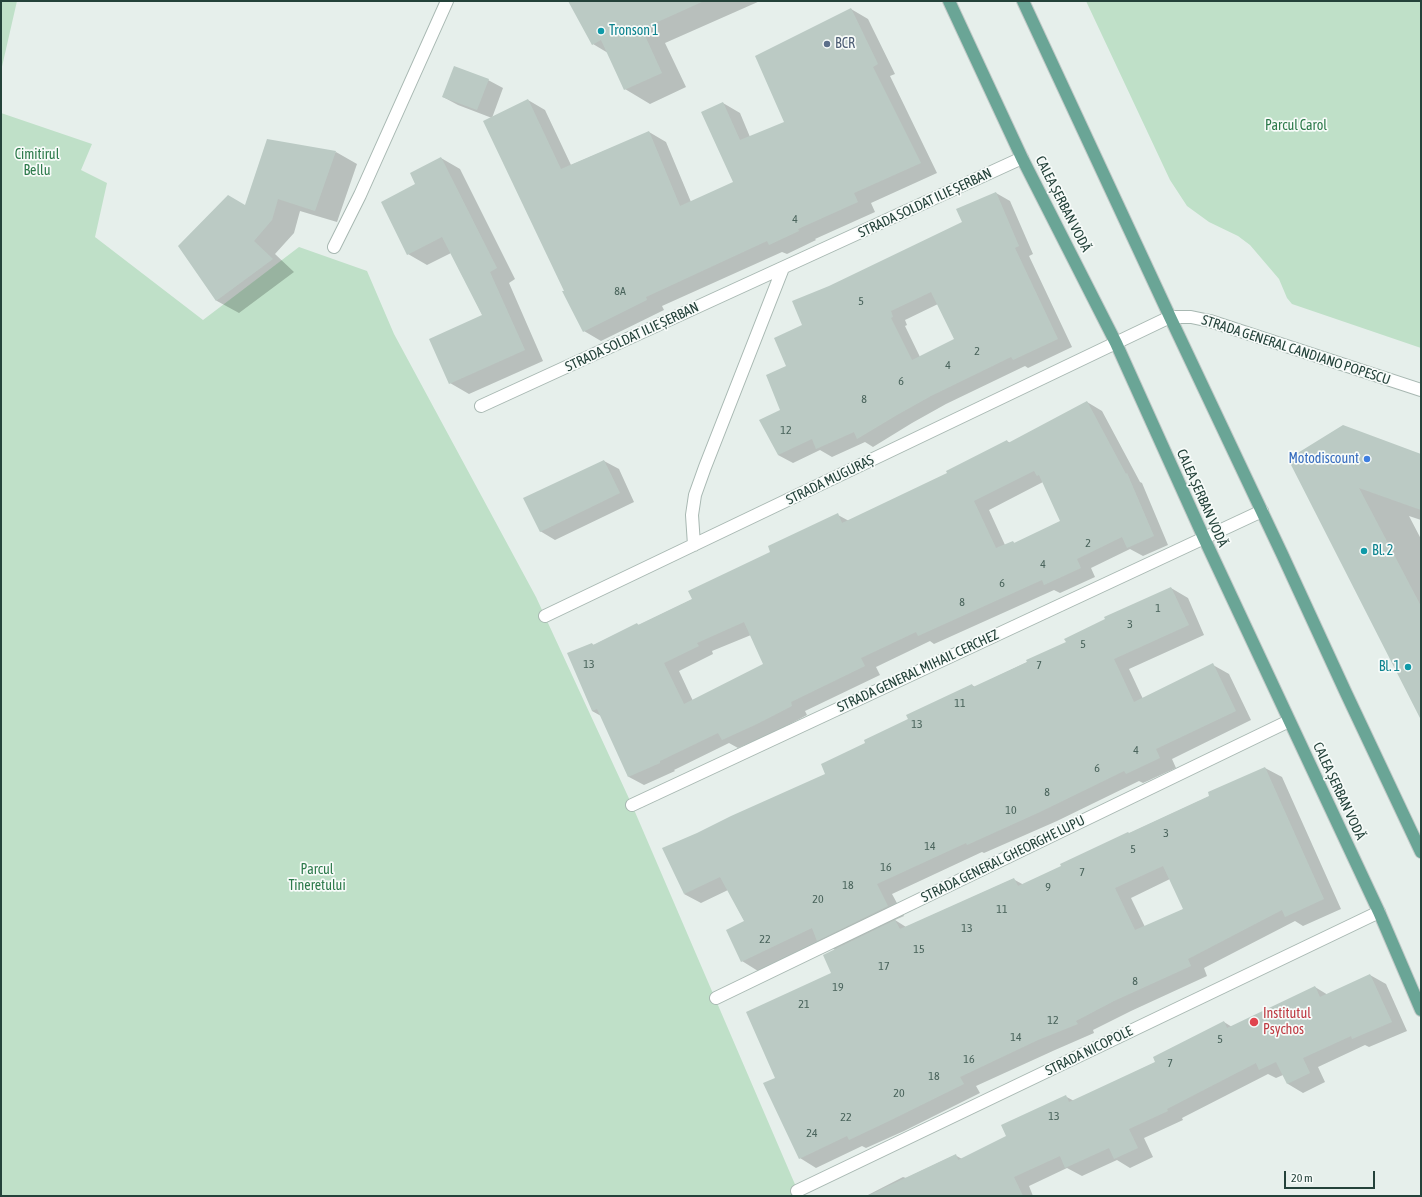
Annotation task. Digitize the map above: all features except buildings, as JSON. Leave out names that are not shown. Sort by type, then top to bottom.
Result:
[{"type":"main road","name":"CALEA ȘERBAN VODĂ","points":[[949,1],[1022,158],[1116,343],[1204,538],[1380,912],[1421,1010]]},
{"type":"main road","points":[[1023,1],[1421,852]]},
{"type":"street","points":[[334,247],[360,195],[447,1]]},
{"type":"street","name":"STRADA SOLDAT ILIE ȘERBAN","points":[[481,406],[1022,158]]},
{"type":"street","points":[[694,545],[692,515],[695,495],[783,268]]},
{"type":"street","name":"STRADA MUGURAȘ","points":[[545,616],[1170,317]]},
{"type":"street","name":"STRADA GENERAL CANDIANO POPESCU","points":[[1170,317],[1191,317],[1210,321],[1421,390]]},
{"type":"street","name":"STRADA GENERAL MIHAIL CERCHEZ","points":[[632,805],[1262,511]]},
{"type":"street","name":"STRADA GENERAL GHEORGHE LUPU","points":[[716,998],[1289,721]]},
{"type":"street","name":"STRADA NICOPOLE","points":[[797,1190],[1380,912]]},
{"type":"green space","points":[[1,1],[17,1],[1,71]]},
{"type":"green space","name":"Parcul Carol","points":[[1086,1],[1421,1],[1421,348],[1292,304],[1287,298],[1279,279],[1250,245],[1238,236],[1209,222],[1187,206],[1170,180]]},
{"type":"green space","name":"Parcul Tineretului","points":[[1,113],[92,144],[81,170],[107,183],[95,237],[203,320],[299,247],[367,271],[394,334],[536,597],[632,805],[800,1196],[1,1196]]},
{"type":"place","name":"Tronson 1","points":[[601,31]]},
{"type":"place","name":"BCR","points":[[827,44]]},
{"type":"place","name":"Motodiscount","points":[[1367,459]]},
{"type":"place","name":"Bl. 2","points":[[1364,551]]},
{"type":"place","name":"Bl. 1","points":[[1408,667]]},
{"type":"place","name":"Institutul Psychos","points":[[1254,1022]]},
{"type":"park label","name":"Cimitirul Bellu","points":[[37,164]]}]
